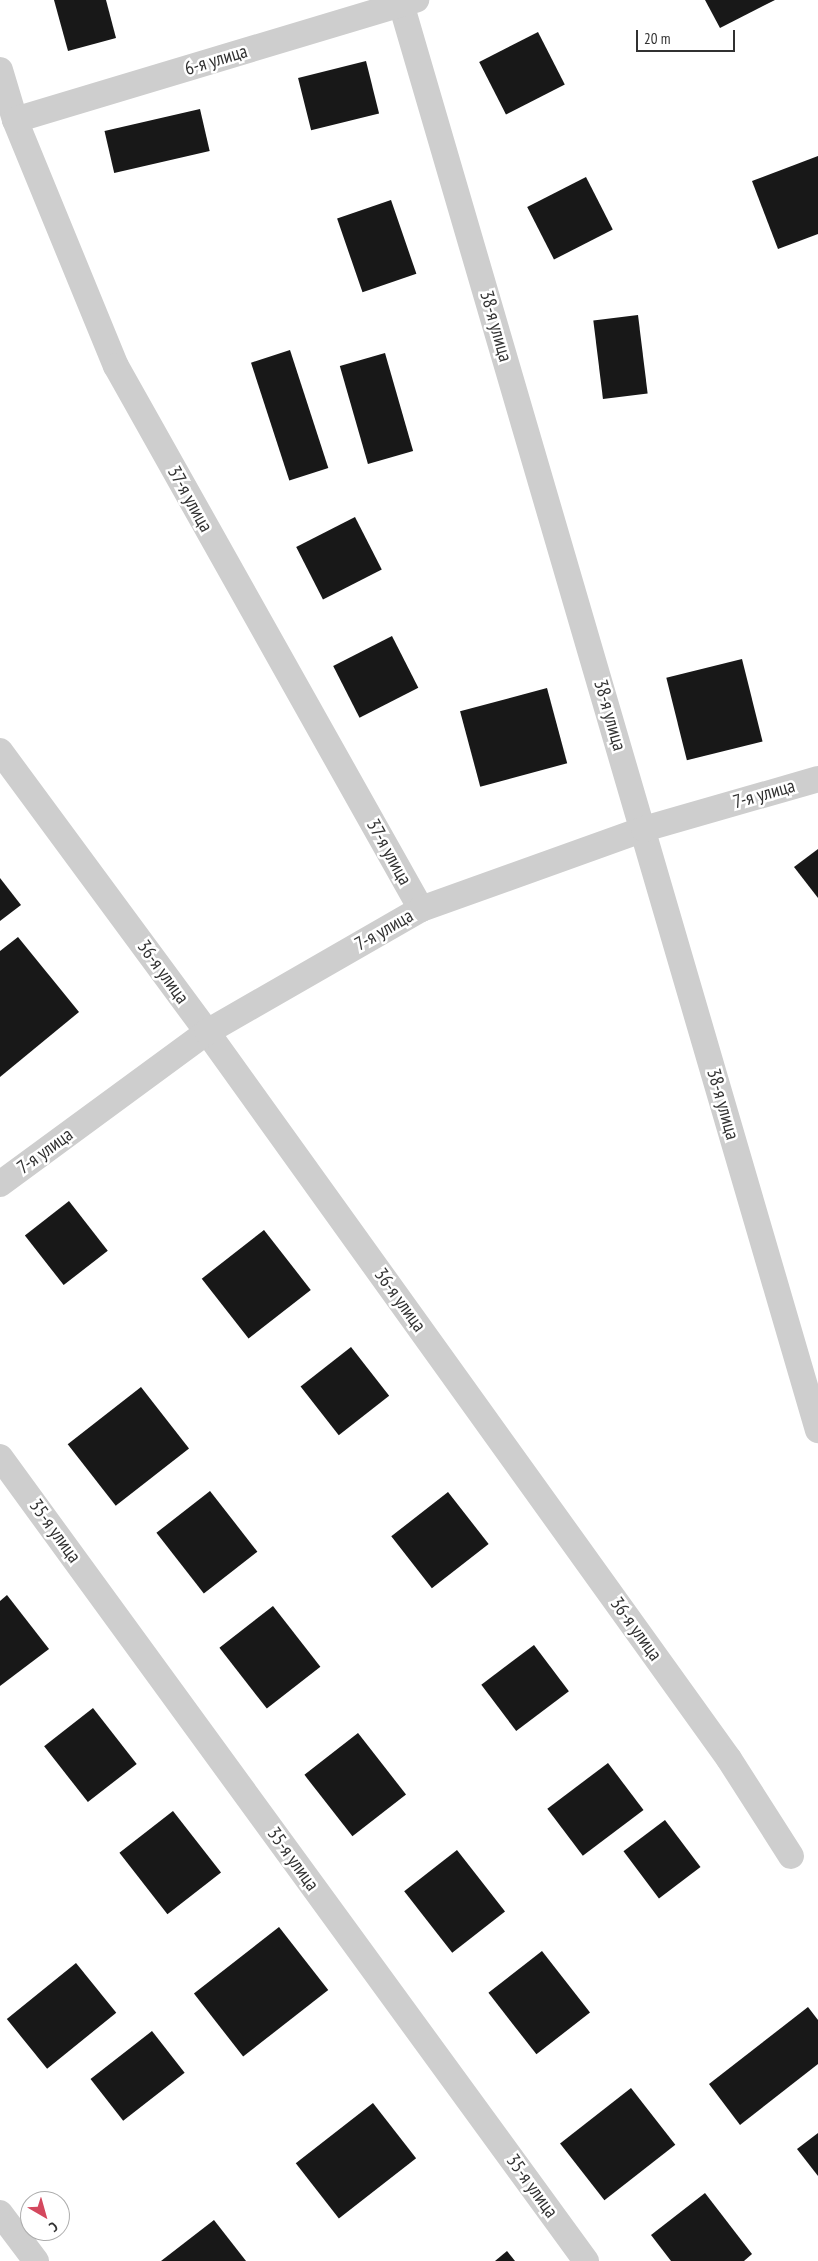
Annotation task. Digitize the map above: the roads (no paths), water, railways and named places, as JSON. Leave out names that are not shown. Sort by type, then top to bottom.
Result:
[{"type":"street","name":"6-я улица","points":[[16,120],[406,2]]},
{"type":"street","name":"38-я улица","points":[[406,2],[818,1430]]},
{"type":"street","name":"37-я улица","points":[[0,70],[16,120],[116,366],[421,909]]},
{"type":"street","name":"36-я улица","points":[[0,751],[207,1032],[729,1759],[791,1856]]},
{"type":"street","name":"7-я улица","points":[[0,1184],[207,1032],[421,909],[644,829],[818,779]]},
{"type":"street","name":"35-я улица","points":[[0,1456],[586,2261]]},
{"type":"street","points":[[0,2213],[36,2261]]}]
